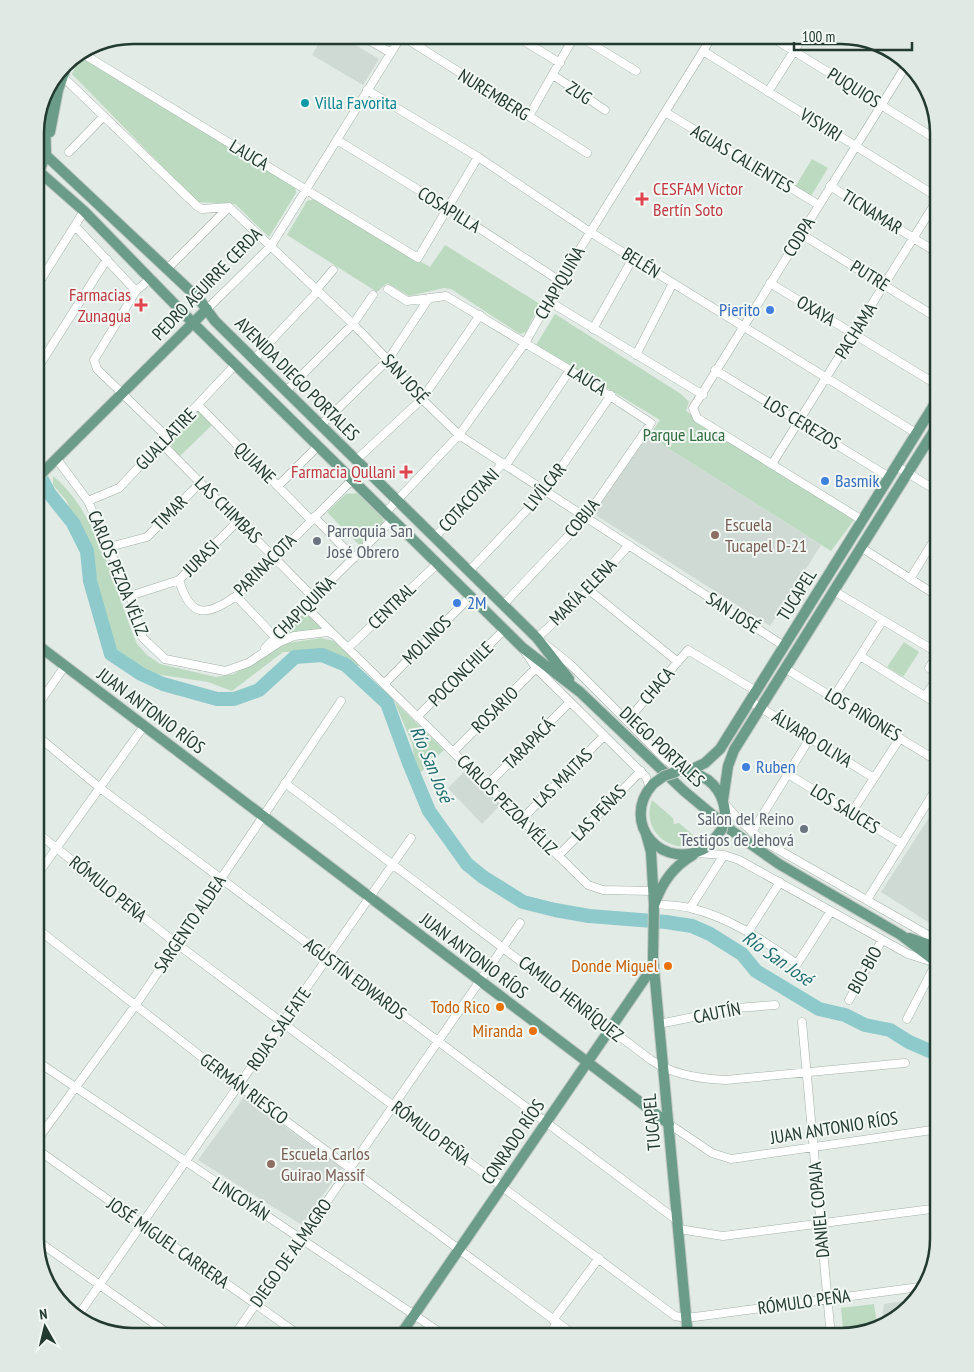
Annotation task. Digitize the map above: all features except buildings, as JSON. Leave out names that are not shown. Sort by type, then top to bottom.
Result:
[{"type":"main road","points":[[44,158],[61,79]]},
{"type":"main road","points":[[45,114],[47,142]]},
{"type":"main road","name":"AVENIDA DIEGO PORTALES","points":[[46,154],[199,299],[215,321],[537,638]]},
{"type":"main road","name":"AVENIDA DIEGO PORTALES","points":[[44,174],[84,211],[235,365],[523,648]]},
{"type":"main road","name":"PEDRO AGUIRRE CERDA","points":[[44,471],[206,309]]},
{"type":"main road","name":"TUCAPEL","points":[[681,772],[700,766],[715,754],[930,411]]},
{"type":"main road","name":"TUCAPEL","points":[[724,805],[731,755],[930,440]]},
{"type":"main road","name":"DIEGO PORTALES","points":[[537,638],[580,692]]},
{"type":"main road","name":"DIEGO PORTALES","points":[[523,648],[580,692],[684,791],[737,835],[779,864],[901,935],[930,958]]},
{"type":"main road","name":"JUAN ANTONIO RÍOS","points":[[44,650],[669,1124]]},
{"type":"main road","points":[[681,772],[699,775],[710,782],[724,805],[720,833],[709,846],[695,853],[670,853],[658,848],[646,834],[641,820],[643,800],[652,785],[664,776],[681,772]]},
{"type":"main road","name":"TUCAPEL","points":[[646,834],[651,852],[654,908],[654,965],[688,1328]]},
{"type":"main road","name":"TUCAPEL","points":[[654,908],[662,887],[672,872],[695,853]]},
{"type":"main road","name":"DIEGO PORTALES","points":[[901,935],[930,943]]},
{"type":"main road","name":"CONRADO RÍOS","points":[[405,1328],[654,965]]},
{"type":"street","points":[[376,44],[391,53]]},
{"type":"street","name":"PEDRO AGUIRRE CERDA","points":[[206,309],[271,246],[397,44]]},
{"type":"street","name":"NUREMBERG","points":[[415,44],[587,153]]},
{"type":"street","points":[[529,44],[560,63]]},
{"type":"street","points":[[528,116],[571,44]]},
{"type":"street","points":[[591,44],[636,70]]},
{"type":"street","name":"CHAPIQUIÑA","points":[[260,654],[274,637],[354,558],[389,516],[397,501],[459,435],[525,342],[550,302],[560,281],[707,44]]},
{"type":"street","name":"PUQUIOS","points":[[783,44],[930,135]]},
{"type":"street","points":[[768,92],[798,44]]},
{"type":"street","name":"VISVIRI","points":[[703,51],[930,192]]},
{"type":"street","name":"LAUCA","points":[[87,56],[418,258],[448,208]]},
{"type":"street","name":"CODPA","points":[[772,464],[698,418],[693,410],[694,404],[703,395],[715,370],[904,70]]},
{"type":"street","name":"ZUG","points":[[553,75],[605,110]]},
{"type":"street","points":[[63,77],[197,206],[202,209],[229,207]]},
{"type":"street","name":"BELÉN","points":[[367,90],[478,157],[590,232],[916,433]]},
{"type":"street","name":"AGUAS CALIENTES","points":[[665,112],[819,205]]},
{"type":"street","points":[[69,152],[104,116]]},
{"type":"street","name":"COSAPILLA","points":[[337,140],[448,208],[560,281]]},
{"type":"street","points":[[448,208],[478,157]]},
{"type":"street","name":"TICNAMAR","points":[[830,186],[930,248]]},
{"type":"street","points":[[167,269],[229,207]]},
{"type":"street","name":"SAN JOSÉ","points":[[229,207],[353,324],[422,399],[459,435],[784,646]]},
{"type":"street","points":[[44,275],[84,211]]},
{"type":"street","name":"PACHAMA","points":[[772,464],[930,212]]},
{"type":"street","points":[[75,226],[136,291],[151,278]]},
{"type":"street","name":"PUTRE","points":[[801,234],[930,313]]},
{"type":"street","points":[[593,329],[632,258]]},
{"type":"street","points":[[44,358],[107,259]]},
{"type":"street","points":[[254,359],[318,290],[333,270]]},
{"type":"street","points":[[636,355],[673,283]]},
{"type":"street","name":"OXAYA","points":[[770,283],[930,380]]},
{"type":"street","name":"LAUCA","points":[[388,289],[407,301],[444,296],[525,342],[651,422]]},
{"type":"street","name":"LAS CHIMBAS","points":[[136,291],[94,360],[95,365],[165,441],[200,483],[314,598]]},
{"type":"street","points":[[286,390],[353,324],[373,295]]},
{"type":"street","points":[[321,425],[388,360],[429,298]]},
{"type":"street","points":[[550,302],[703,395]]},
{"type":"street","points":[[356,460],[422,399],[480,315]]},
{"type":"street","name":"GUALLATIRE","points":[[88,501],[118,488],[199,406],[235,365]]},
{"type":"street","name":"COTACOTANI","points":[[434,537],[504,464],[570,370]]},
{"type":"street","name":"LOS CEREZOS","points":[[715,370],[889,477]]},
{"type":"street","name":"LIVÍLCAR","points":[[469,571],[545,491],[611,395]]},
{"type":"street","name":"QUIANE","points":[[199,406],[278,486],[354,558]]},
{"type":"street","name":"COBIJA","points":[[503,605],[586,517],[651,422]]},
{"type":"street","points":[[278,486],[318,446]]},
{"type":"street","name":"CARLOS PEZOA VÉLIZ","points":[[56,458],[88,501],[130,596],[144,638],[165,659],[226,671],[248,663],[260,654],[294,636],[328,632],[336,636]]},
{"type":"street","points":[[772,464],[862,520]]},
{"type":"street","points":[[896,466],[930,486]]},
{"type":"street","name":"PARINACOTA","points":[[179,580],[188,604],[201,611],[217,608],[236,596],[352,480]]},
{"type":"street","name":"TIMAR","points":[[109,547],[147,537],[200,483]]},
{"type":"street","name":"JURASI","points":[[130,596],[179,580],[238,521]]},
{"type":"street","name":"MARÍA ELENA","points":[[537,638],[589,590],[629,545]]},
{"type":"street","points":[[862,548],[930,591]]},
{"type":"street","points":[[910,579],[930,549]]},
{"type":"street","name":"CENTRAL","points":[[348,648],[437,564]]},
{"type":"street","points":[[589,590],[678,662]]},
{"type":"street","points":[[834,591],[930,648]]},
{"type":"street","points":[[236,596],[274,637]]},
{"type":"street","name":"MOLINOS","points":[[384,684],[470,597]]},
{"type":"street","name":"CARLOS PEZOA VÉLIZ","points":[[305,606],[558,856],[593,888],[653,891]]},
{"type":"street","points":[[833,698],[883,620]]},
{"type":"street","name":"POCONCHILE","points":[[418,717],[504,630]]},
{"type":"street","name":"DIEGO PORTALES","points":[[537,638],[570,664],[681,772]]},
{"type":"street","name":"DIEGO PORTALES","points":[[523,648],[536,668],[641,771],[652,785]]},
{"type":"street","name":"CHACA","points":[[627,721],[688,650],[756,691]]},
{"type":"street","points":[[860,656],[930,699]]},
{"type":"street","points":[[44,696],[65,666]]},
{"type":"street","name":"ROSARIO","points":[[453,752],[536,668]]},
{"type":"street","name":"LOS PIÑONES","points":[[786,669],[930,756]]},
{"type":"street","points":[[925,696],[930,688]]},
{"type":"street","name":"SARGENTO ALDEA","points":[[44,1131],[135,1006],[341,700]]},
{"type":"street","name":"ÁLVARO OLIVA","points":[[750,701],[874,778]]},
{"type":"street","name":"TARAPACÁ","points":[[487,785],[570,702]]},
{"type":"street","points":[[44,866],[144,726]]},
{"type":"street","name":"LAS MAITAS","points":[[522,820],[604,736]]},
{"type":"street","points":[[752,832],[810,738]]},
{"type":"street","points":[[852,812],[900,738]]},
{"type":"street","name":"AGUSTÍN EDWARDS","points":[[44,741],[100,788],[546,1123],[678,1225],[710,1235],[723,1236],[930,1209]]},
{"type":"street","name":"LAS PEÑAS","points":[[558,856],[641,771]]},
{"type":"street","name":"LOS SAUCES","points":[[788,774],[902,844]]},
{"type":"street","name":"CAMILO HENRÍQUEZ","points":[[285,783],[610,1029],[664,1067],[716,1080],[905,1064]]},
{"type":"street","points":[[867,900],[930,799]]},
{"type":"street","name":"DIEGO PORTALES","points":[[724,805],[752,832],[930,938]]},
{"type":"street","name":"RÓMULO PEÑA","points":[[44,838],[177,944],[675,1316],[687,1318],[916,1287]]},
{"type":"street","name":"ROJAS SALFATE","points":[[81,1312],[412,838]]},
{"type":"street","points":[[695,853],[724,855],[750,864],[882,940],[917,958],[930,962]]},
{"type":"street","points":[[690,908],[724,855]]},
{"type":"street","points":[[748,932],[780,882]]},
{"type":"street","points":[[654,908],[690,908],[748,932],[797,964],[831,911]]},
{"type":"street","name":"DIEGO DE ALMAGRO","points":[[240,1328],[300,1238],[520,923]]},
{"type":"street","name":"GERMÁN RIESCO","points":[[44,934],[239,1086],[565,1328]]},
{"type":"street","name":"BIO-BIO","points":[[849,1000],[882,940]]},
{"type":"street","points":[[907,1019],[930,978]]},
{"type":"street","name":"CAUTÍN","points":[[660,1024],[737,1008],[775,1005]]},
{"type":"street","name":"DANIEL COPAJA","points":[[802,1022],[830,1328]]},
{"type":"street","name":"LINCOYÁN","points":[[44,1066],[185,1163],[434,1328]]},
{"type":"street","name":"JUAN ANTONIO RÍOS","points":[[669,1124],[712,1153],[726,1158],[743,1158],[930,1130]]},
{"type":"street","name":"JOSÉ MIGUEL CARRERA","points":[[44,1154],[289,1328]]},
{"type":"street","points":[[45,1246],[160,1328]]},
{"type":"street","points":[[551,1328],[599,1258]]},
{"type":"shaded area","points":[[319,44],[354,44],[379,59],[363,85],[312,55]]},
{"type":"shaded area","name":"Escuela Tucapel D-21","points":[[649,436],[821,545],[770,626],[597,516],[596,511],[643,437]]},
{"type":"shaded area","points":[[467,769],[500,805],[482,824],[448,788]]},
{"type":"shaded area","points":[[930,816],[930,923],[881,892]]},
{"type":"shaded area","name":"Escuela Carlos Guirao Massif","points":[[244,1097],[342,1168],[302,1225],[198,1160]]},
{"type":"shaded area","points":[[905,1301],[896,1310],[882,1318],[884,1304]]},
{"type":"green space","points":[[85,58],[295,187],[296,193],[269,237],[235,204],[197,202],[72,74],[77,64]]},
{"type":"green space","points":[[812,159],[828,168],[811,196],[795,187]]},
{"type":"green space","points":[[314,199],[430,267],[445,245],[540,304],[526,332],[520,334],[451,289],[444,288],[409,296],[387,283],[377,292],[287,235],[307,201]]},
{"type":"green space","name":"Parque Lauca","points":[[555,314],[681,394],[689,402],[686,411],[854,520],[831,551],[649,436],[660,420],[536,345]]},
{"type":"green space","points":[[199,410],[213,424],[179,457],[169,442],[171,436]]},
{"type":"green space","points":[[53,476],[69,491],[94,531],[137,644],[147,655],[160,664],[216,677],[234,674],[270,651],[288,643],[321,638],[334,641],[359,665],[356,669],[339,657],[318,652],[283,652],[232,691],[208,682],[155,674],[117,655],[109,641],[108,629],[95,595],[94,572],[84,541],[66,500],[53,485]]},
{"type":"green space","points":[[359,493],[382,514],[384,523],[360,546],[327,512],[346,494]]},
{"type":"green space","points":[[306,611],[323,628],[281,636]]},
{"type":"green space","points":[[904,642],[919,652],[903,677],[887,667]]},
{"type":"green space","points":[[394,701],[444,750],[421,772],[415,763],[412,743]]},
{"type":"green space","points":[[652,800],[673,818],[674,824],[679,823],[701,842],[690,846],[679,846],[661,838],[651,822],[649,811]]},
{"type":"green space","points":[[874,1304],[877,1322],[843,1328],[841,1308]]},
{"type":"waterway","name":"Río San José","points":[[44,483],[49,493],[73,523],[87,551],[90,581],[111,654],[141,674],[163,684],[217,699],[234,699],[259,690],[295,657],[322,655],[346,665],[387,703],[429,811],[467,864],[483,877],[523,902],[555,910],[589,916],[692,926],[710,934],[742,954],[756,971],[819,1009],[845,1015],[865,1025],[890,1030],[909,1042],[930,1051]]},
{"type":"place","name":"Villa Favorita","points":[[305,103]]},
{"type":"place","name":"CESFAM Víctor Bertín Soto","points":[[642,199]]},
{"type":"place","name":"Farmacias Zunagua","points":[[141,305]]},
{"type":"place","name":"Pierito","points":[[770,310]]},
{"type":"place","name":"Farmacia Qullani","points":[[406,472]]},
{"type":"place","name":"Basmik","points":[[825,481]]},
{"type":"place","name":"Escuela Tucapel D-21","points":[[715,535]]},
{"type":"place","name":"Parroquia San José Obrero","points":[[317,541]]},
{"type":"place","name":"2M","points":[[457,603]]},
{"type":"place","name":"Ruben","points":[[746,767]]},
{"type":"place","name":"Salon del Reino Testigos de Jehová","points":[[804,829]]},
{"type":"place","name":"Donde Miguel","points":[[668,966]]},
{"type":"place","name":"Todo Rico","points":[[500,1007]]},
{"type":"place","name":"Miranda","points":[[533,1031]]},
{"type":"place","name":"Escuela Carlos Guirao Massif","points":[[271,1164]]}]
